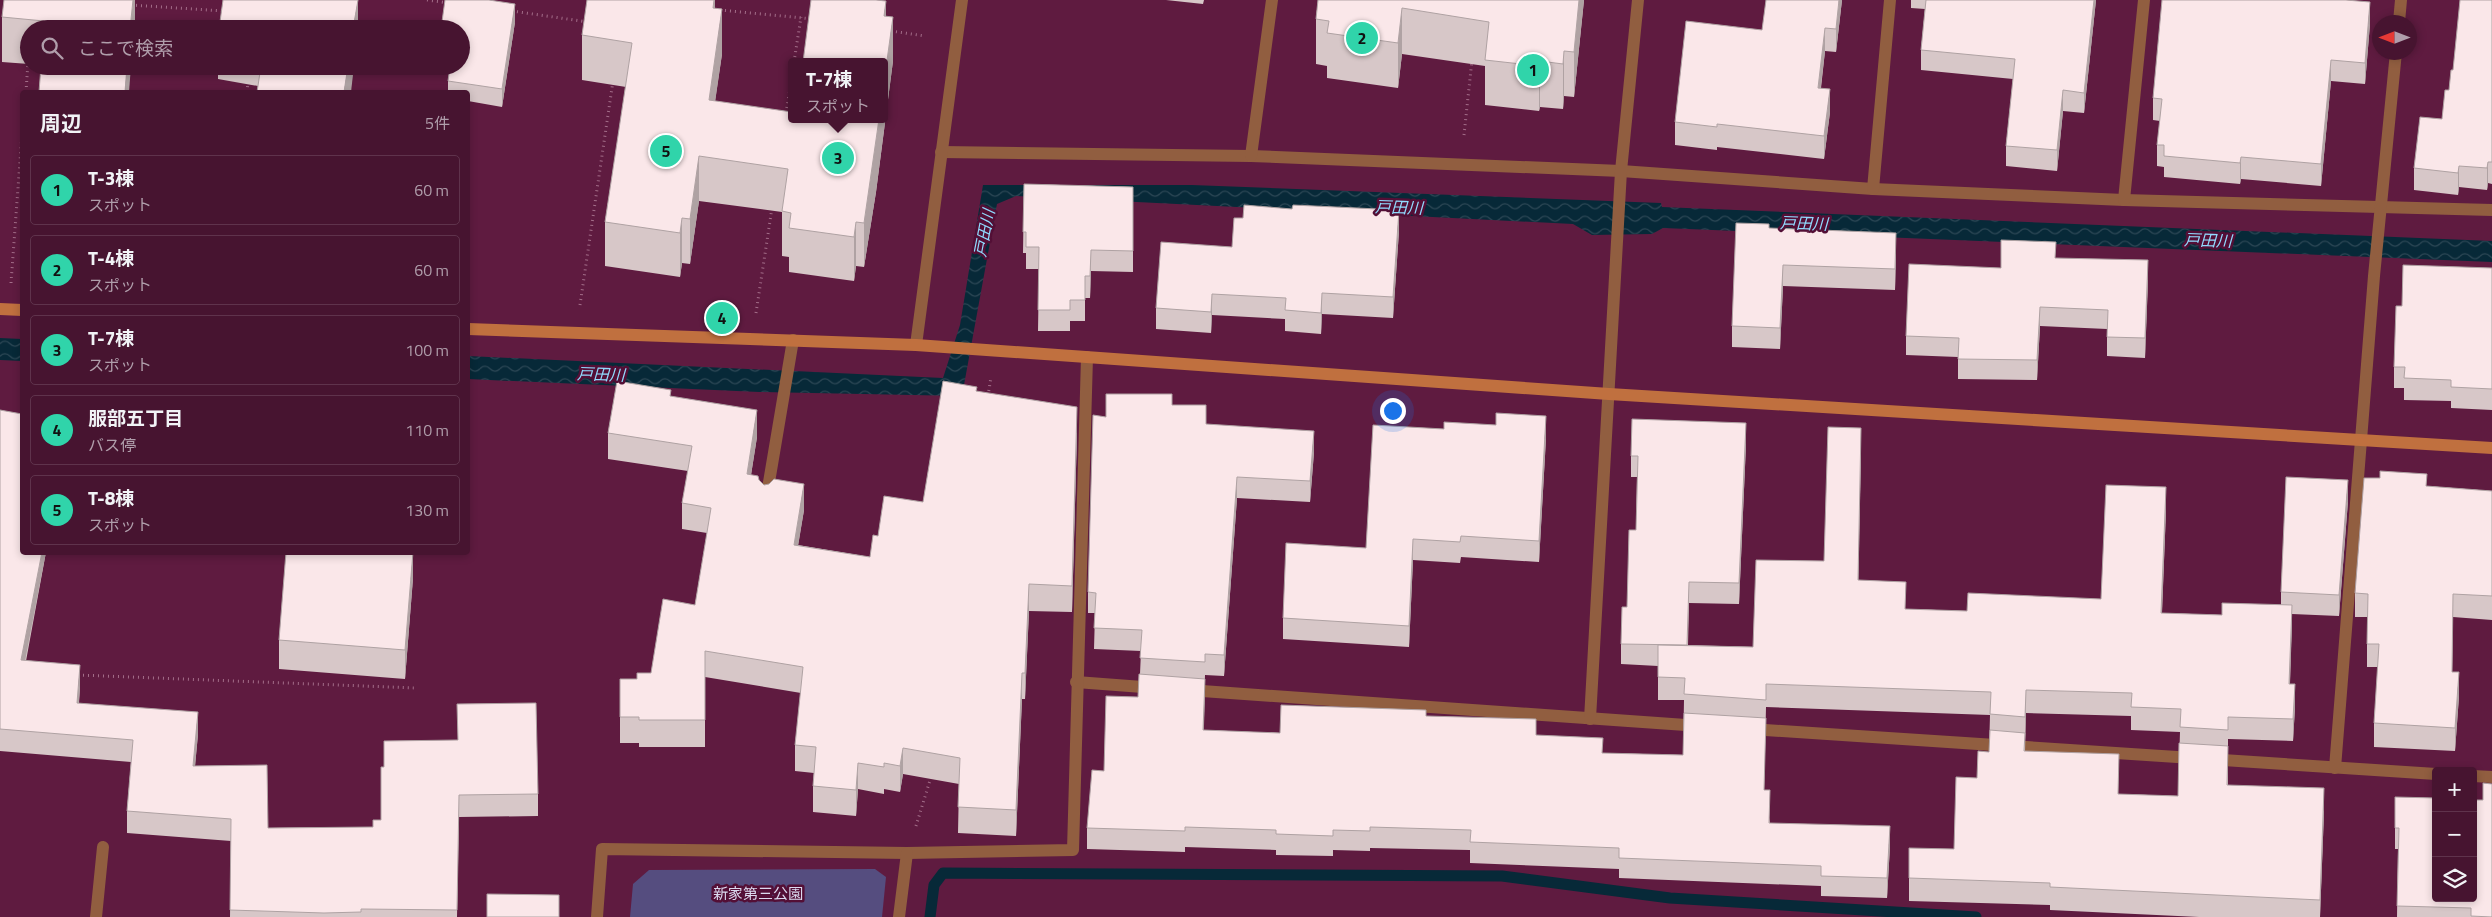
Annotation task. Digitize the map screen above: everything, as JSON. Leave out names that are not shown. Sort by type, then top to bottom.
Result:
[{"type":"street","points":[[916,345],[962,0]]},
{"type":"street","points":[[1251,156],[1272,0]]},
{"type":"street","points":[[1590,719],[1621,171],[1638,0]]},
{"type":"street","points":[[1872,189],[1890,0]]},
{"type":"street","points":[[2124,200],[2144,0]]},
{"type":"street","points":[[2400,15],[2401,0]]},
{"type":"street","points":[[2336,768],[2360,441],[2380,207],[2395,60]]},
{"type":"street","points":[[941,152],[1251,156],[1621,171],[1872,189],[2124,200],[2492,210]]},
{"type":"street","points":[[0,309],[20,310]]},
{"type":"street","points":[[470,329],[934,346],[1609,394],[2492,448]]},
{"type":"street","points":[[766,503],[793,340]]},
{"type":"street","points":[[597,917],[602,849],[907,853],[1073,850],[1076,682],[1087,357]]},
{"type":"street","points":[[1076,682],[1716,727]]},
{"type":"street","points":[[1736,728],[2432,774]]},
{"type":"street","points":[[2477,776],[2492,777]]},
{"type":"street","points":[[96,917],[103,847]]},
{"type":"street","points":[[899,917],[907,853]]},
{"type":"path","points":[[428,0],[456,4]]},
{"type":"path","points":[[124,5],[230,11]]},
{"type":"path","points":[[505,10],[592,22]]},
{"type":"path","points":[[717,10],[820,20]]},
{"type":"path","points":[[795,58],[801,17]]},
{"type":"path","points":[[887,30],[925,36]]},
{"type":"path","points":[[1464,135],[1472,58]]},
{"type":"path","points":[[26,90],[27,75]]},
{"type":"path","points":[[247,90],[250,75]]},
{"type":"path","points":[[580,308],[614,75]]},
{"type":"path","points":[[786,116],[788,103]]},
{"type":"path","points":[[11,288],[20,162]]},
{"type":"path","points":[[756,313],[772,205]]},
{"type":"path","points":[[988,399],[995,351]]},
{"type":"path","points":[[68,674],[416,688]]},
{"type":"path","points":[[907,853],[934,770]]},
{"type":"green space","name":"新家第三公園","points":[[875,869],[886,877],[882,917],[630,917],[633,884],[649,870]]},
{"type":"water","name":"戸田川","points":[[983,185],[1192,185],[1661,203],[1662,207],[2492,241],[2492,262],[1663,228],[1652,234],[1592,235],[1573,224],[1016,196],[997,204],[962,396],[759,392],[470,379],[470,356],[943,378],[960,325]]},
{"type":"water","points":[[0,338],[20,339],[20,361],[0,360]]},
{"type":"building","points":[[4,0],[133,0],[131,20],[34,20],[2,17]]},
{"type":"building","points":[[223,0],[358,0],[355,20],[220,20]]},
{"type":"building","points":[[445,0],[489,0],[515,4],[502,89],[448,81],[449,75],[470,75],[470,20],[442,20]]},
{"type":"building","points":[[587,0],[714,0],[713,8],[722,9],[709,100],[788,111],[788,123],[878,123],[864,223],[856,222],[854,237],[789,228],[791,213],[782,211],[788,169],[699,156],[690,219],[682,218],[680,233],[605,222],[632,43],[582,35]]},
{"type":"building","points":[[811,0],[886,1],[884,16],[893,17],[887,58],[804,58]]},
{"type":"building","points":[[1318,0],[1579,0],[1574,52],[1564,51],[1563,64],[1540,61],[1539,66],[1485,60],[1489,22],[1402,8],[1398,43],[1327,33],[1329,21],[1316,19]]},
{"type":"building","points":[[1766,0],[1839,0],[1836,29],[1825,28],[1818,88],[1830,89],[1824,136],[1717,124],[1717,127],[1675,122],[1686,21],[1762,30]]},
{"type":"building","points":[[1926,0],[2094,0],[2084,93],[2063,90],[2057,150],[2006,146],[2015,59],[1921,50]]},
{"type":"building","points":[[2162,0],[2346,0],[2370,2],[2365,63],[2331,60],[2321,164],[2241,157],[2240,163],[2164,156],[2164,145],[2157,145],[2162,99],[2153,98]]},
{"type":"building","points":[[2460,0],[2492,0],[2492,162],[2488,162],[2487,168],[2459,166],[2458,173],[2414,168],[2420,117],[2442,119],[2445,90],[2449,90],[2451,70],[2453,70]]},
{"type":"building","points":[[40,75],[126,75],[125,90],[39,90]]},
{"type":"building","points":[[260,75],[347,75],[344,90],[257,90]]},
{"type":"building","points":[[1024,184],[1133,187],[1133,251],[1091,250],[1090,276],[1085,276],[1085,300],[1070,300],[1070,310],[1038,310],[1039,247],[1026,247],[1026,232],[1023,232]]},
{"type":"building","points":[[1244,205],[1292,209],[1293,205],[1399,210],[1393,297],[1322,293],[1321,313],[1285,310],[1286,298],[1212,294],[1211,312],[1156,308],[1161,242],[1232,247],[1234,218],[1243,218]]},
{"type":"building","points":[[1736,223],[1769,224],[1769,228],[1896,233],[1895,269],[1783,265],[1780,328],[1732,326]]},
{"type":"building","points":[[2001,240],[2056,242],[2055,258],[2148,260],[2145,338],[2107,337],[2108,310],[2040,307],[2037,360],[1958,359],[1959,338],[1906,336],[1909,264],[2001,268]]},
{"type":"building","points":[[2403,265],[2492,268],[2492,389],[2451,387],[2451,380],[2404,378],[2405,367],[2394,367],[2396,306],[2402,306]]},
{"type":"building","points":[[617,381],[671,390],[670,396],[757,410],[747,474],[758,476],[764,485],[769,484],[774,479],[804,484],[794,545],[870,557],[873,535],[878,536],[884,496],[923,502],[943,381],[977,387],[976,391],[1077,407],[1072,586],[1029,584],[1025,673],[1022,673],[1016,810],[958,807],[960,758],[903,748],[900,766],[884,763],[884,767],[858,763],[856,790],[813,786],[816,747],[795,745],[803,667],[705,651],[705,720],[639,720],[639,717],[620,717],[620,679],[637,679],[637,673],[651,673],[663,599],[695,605],[711,508],[682,503],[692,446],[608,433]]},
{"type":"building","points":[[1106,394],[1172,394],[1172,405],[1206,405],[1206,424],[1314,431],[1310,481],[1237,477],[1224,655],[1205,654],[1205,662],[1140,658],[1142,630],[1094,628],[1096,593],[1088,592],[1093,415],[1106,417]]},
{"type":"building","points":[[0,410],[20,414],[20,555],[41,555],[21,660],[80,665],[77,703],[198,712],[193,766],[267,765],[268,828],[373,827],[373,820],[381,820],[381,767],[384,767],[384,741],[458,740],[457,704],[536,703],[538,794],[459,795],[457,910],[361,909],[361,912],[324,913],[230,910],[231,819],[127,811],[133,740],[0,729]]},
{"type":"building","points":[[1496,413],[1546,416],[1539,541],[1461,536],[1460,542],[1413,539],[1409,626],[1283,618],[1286,543],[1366,548],[1373,425],[1444,429],[1444,422],[1496,425]]},
{"type":"building","points":[[1632,419],[1746,423],[1739,583],[1689,582],[1687,645],[1621,644],[1622,607],[1627,607],[1629,530],[1636,530],[1638,456],[1631,456]]},
{"type":"building","points":[[1828,427],[1861,428],[1858,580],[1906,582],[1905,609],[1967,611],[1968,593],[2101,599],[2106,485],[2166,487],[2161,613],[2222,615],[2222,603],[2292,605],[2289,684],[2295,684],[2293,719],[2228,717],[2228,730],[2180,727],[2181,709],[2131,707],[2132,693],[2026,690],[2025,717],[1990,714],[1991,692],[1766,684],[1766,700],[1684,694],[1685,678],[1658,677],[1658,645],[1753,647],[1756,560],[1824,561]]},
{"type":"building","points":[[2380,471],[2427,474],[2426,486],[2492,491],[2492,596],[2453,594],[2452,672],[2459,672],[2455,728],[2374,723],[2379,644],[2367,644],[2368,594],[2355,593],[2364,478],[2380,478]]},
{"type":"building","points":[[2286,477],[2348,480],[2339,595],[2281,592]]},
{"type":"building","points":[[286,555],[413,555],[405,650],[279,640]]},
{"type":"building","points":[[1139,674],[1205,679],[1203,730],[1280,733],[1281,705],[1426,710],[1426,716],[1536,719],[1536,735],[1603,738],[1602,753],[1683,755],[1684,713],[1766,718],[1764,790],[1770,790],[1769,823],[1890,826],[1887,878],[1821,876],[1821,866],[1619,858],[1619,848],[1470,842],[1471,830],[1370,827],[1370,831],[1333,830],[1333,836],[1276,834],[1276,830],[1185,827],[1185,831],[1087,828],[1092,770],[1104,771],[1106,696],[1138,697]]},
{"type":"building","points":[[1990,730],[2025,733],[2024,751],[2119,754],[2118,794],[2178,796],[2179,743],[2228,746],[2227,785],[2324,788],[2320,900],[2050,887],[2050,883],[1909,878],[1909,848],[1954,849],[1956,777],[1977,778],[1978,751],[1989,752]]},
{"type":"building","points":[[2483,783],[2492,784],[2492,917],[2471,916],[2471,908],[2397,906],[2399,828],[2395,828],[2395,797],[2432,798],[2432,902],[2477,902],[2477,800],[2483,800]]},
{"type":"building","points":[[487,894],[559,895],[559,917],[487,917]]},
{"type":"waterway","points":[[930,917],[934,885],[943,873],[1502,876],[1670,898],[1976,917]]},
{"type":"place","name":"T-4棟","points":[[1362,38]]},
{"type":"place","name":"T-3棟","points":[[1533,70]]},
{"type":"place","name":"T-8棟","points":[[666,151]]},
{"type":"place","name":"T-7棟","points":[[838,158]]},
{"type":"place","name":"服部五丁目","points":[[722,318]]}]
